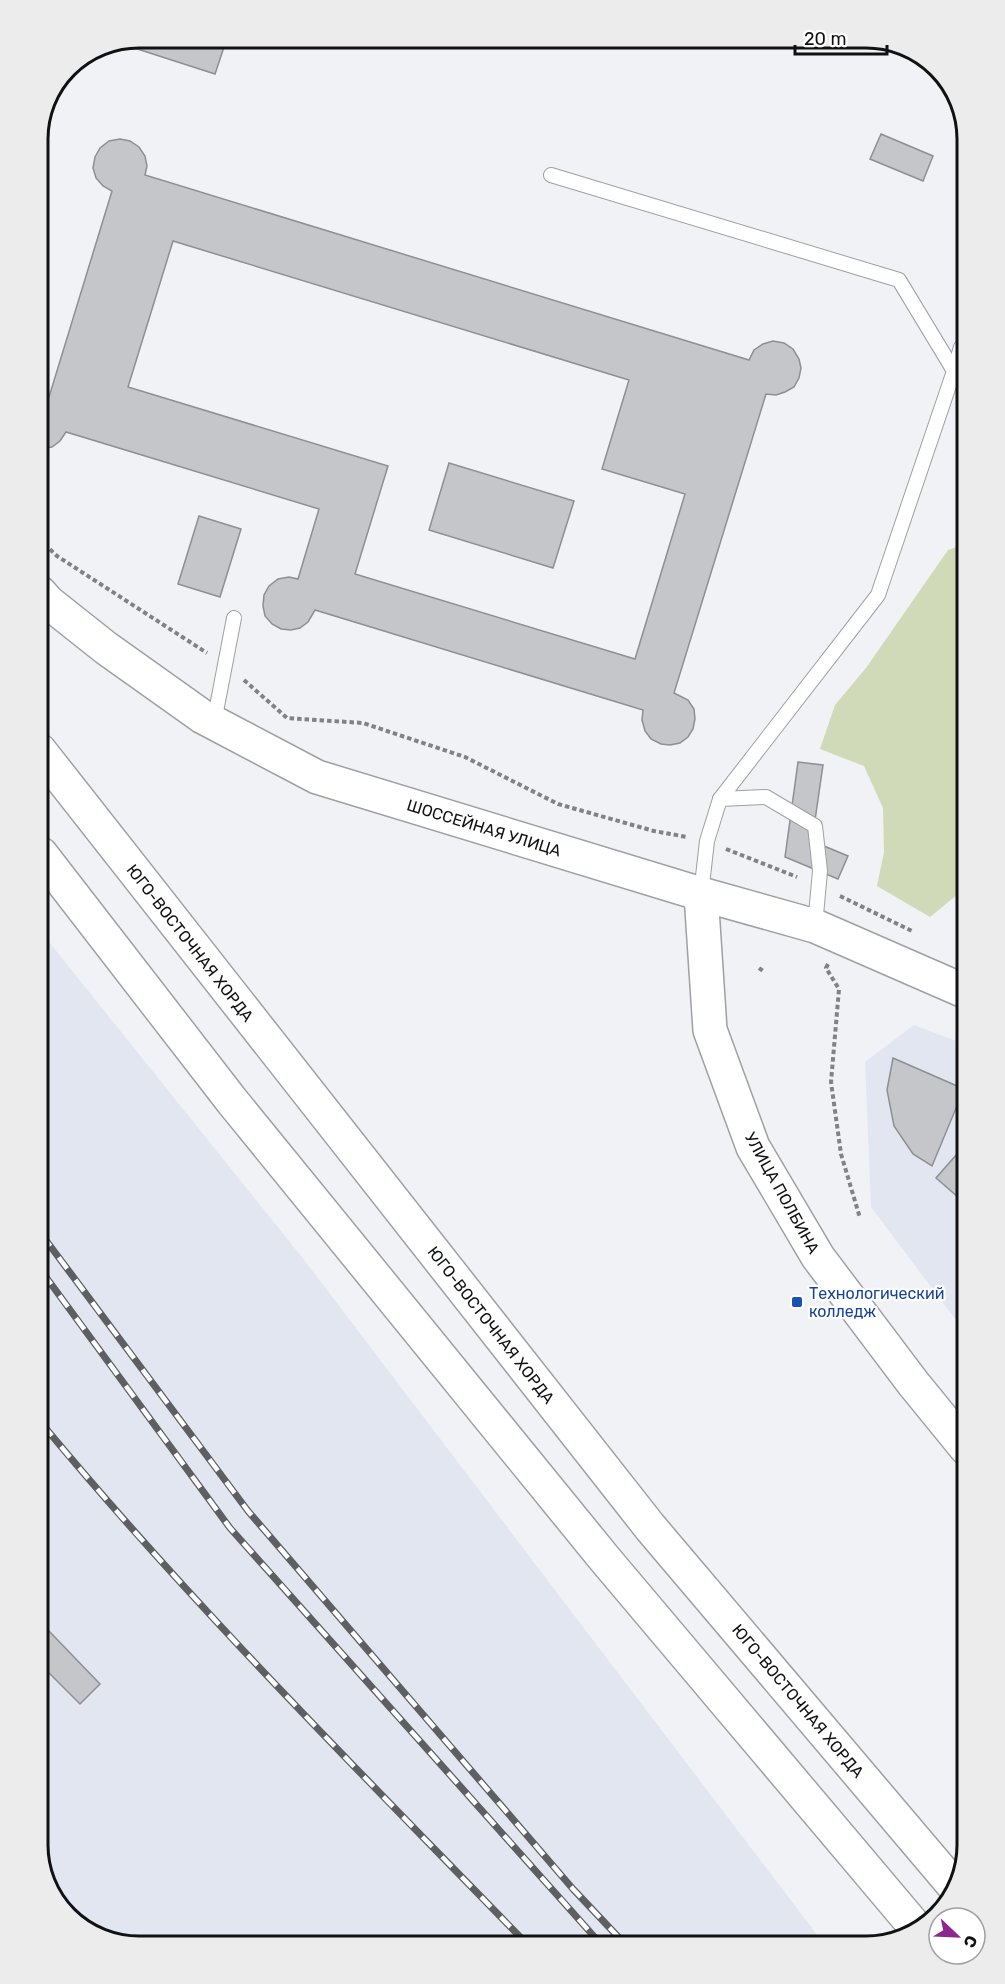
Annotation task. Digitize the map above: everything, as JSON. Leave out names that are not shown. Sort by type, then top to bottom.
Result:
[{"type":"main road","name":"ШОССЕЙНАЯ УЛИЦА","points":[[48,602],[106,648],[203,717],[317,777],[701,894],[815,926],[957,988]]},
{"type":"main road","name":"ЮГО-ВОСТОЧНАЯ ХОРДА","points":[[48,761],[650,1527],[950,1881]]},
{"type":"main road","points":[[48,863],[232,1101],[604,1558],[912,1924]]},
{"type":"main road","name":"УЛИЦА ПОЛБИНА","points":[[701,894],[710,1030],[753,1147],[818,1257],[913,1383],[957,1437]]},
{"type":"lane","points":[[551,175],[899,280],[954,371]]},
{"type":"lane","points":[[701,894],[707,842],[720,799],[878,595],[957,361]]},
{"type":"lane","points":[[214,723],[234,618]]},
{"type":"lane","points":[[720,799],[766,797],[815,826],[820,871],[815,926]]},
{"type":"path","points":[[48,547],[57,556],[226,665],[287,718],[363,723],[465,757],[558,804],[654,831]]},
{"type":"path","points":[[826,968],[839,989],[831,1082],[839,1143],[860,1218]]},
{"type":"shaded area","points":[[48,941],[305,1261],[818,1936],[133,1936],[115,1933],[93,1924],[75,1909],[60,1891],[50,1863],[48,1845]]},
{"type":"shaded area","points":[[914,1025],[957,1041],[957,1321],[871,1207],[865,1062]]},
{"type":"green space","points":[[957,547],[957,895],[930,917],[877,886],[884,852],[883,808],[864,766],[820,749],[835,705],[866,668],[948,550]]},
{"type":"building","points":[[136,48],[224,48],[215,74]]},
{"type":"building","points":[[881,134],[933,156],[923,181],[870,159]]},
{"type":"building","points":[[120,139],[130,141],[139,147],[145,156],[147,166],[145,175],[749,360],[754,350],[773,341],[784,343],[793,349],[801,368],[799,378],[794,387],[785,392],[776,395],[766,394],[674,693],[688,700],[694,709],[693,729],[688,737],[680,743],[661,744],[651,739],[645,731],[642,720],[643,710],[315,610],[308,622],[300,628],[281,629],[265,616],[264,595],[269,586],[278,579],[289,577],[298,579],[319,509],[66,432],[60,441],[48,448],[48,397],[112,191],[96,178],[93,168],[100,148],[109,141]],"holes":[[[173,241],[629,380],[602,469],[685,494],[635,659],[355,574],[388,466],[128,387]]]},
{"type":"building","points":[[449,463],[574,501],[553,568],[429,530]]},
{"type":"building","points":[[199,516],[241,529],[220,597],[178,584]]},
{"type":"building","points":[[798,762],[823,765],[812,841],[848,856],[838,879],[785,857]]},
{"type":"building","points":[[893,1058],[957,1086],[957,1106],[932,1166],[913,1154],[894,1126],[887,1090]]},
{"type":"building","points":[[957,1154],[957,1196],[936,1178]]},
{"type":"building","points":[[48,1630],[100,1684],[80,1704],[48,1672]]},
{"type":"railway","points":[[48,1243],[248,1511],[573,1889],[617,1936]]},
{"type":"railway","points":[[48,1280],[230,1528],[594,1936]]},
{"type":"railway","points":[[48,1431],[100,1493],[219,1624],[519,1936]]},
{"type":"place","name":"Технологический колледж","points":[[797,1302]]}]
